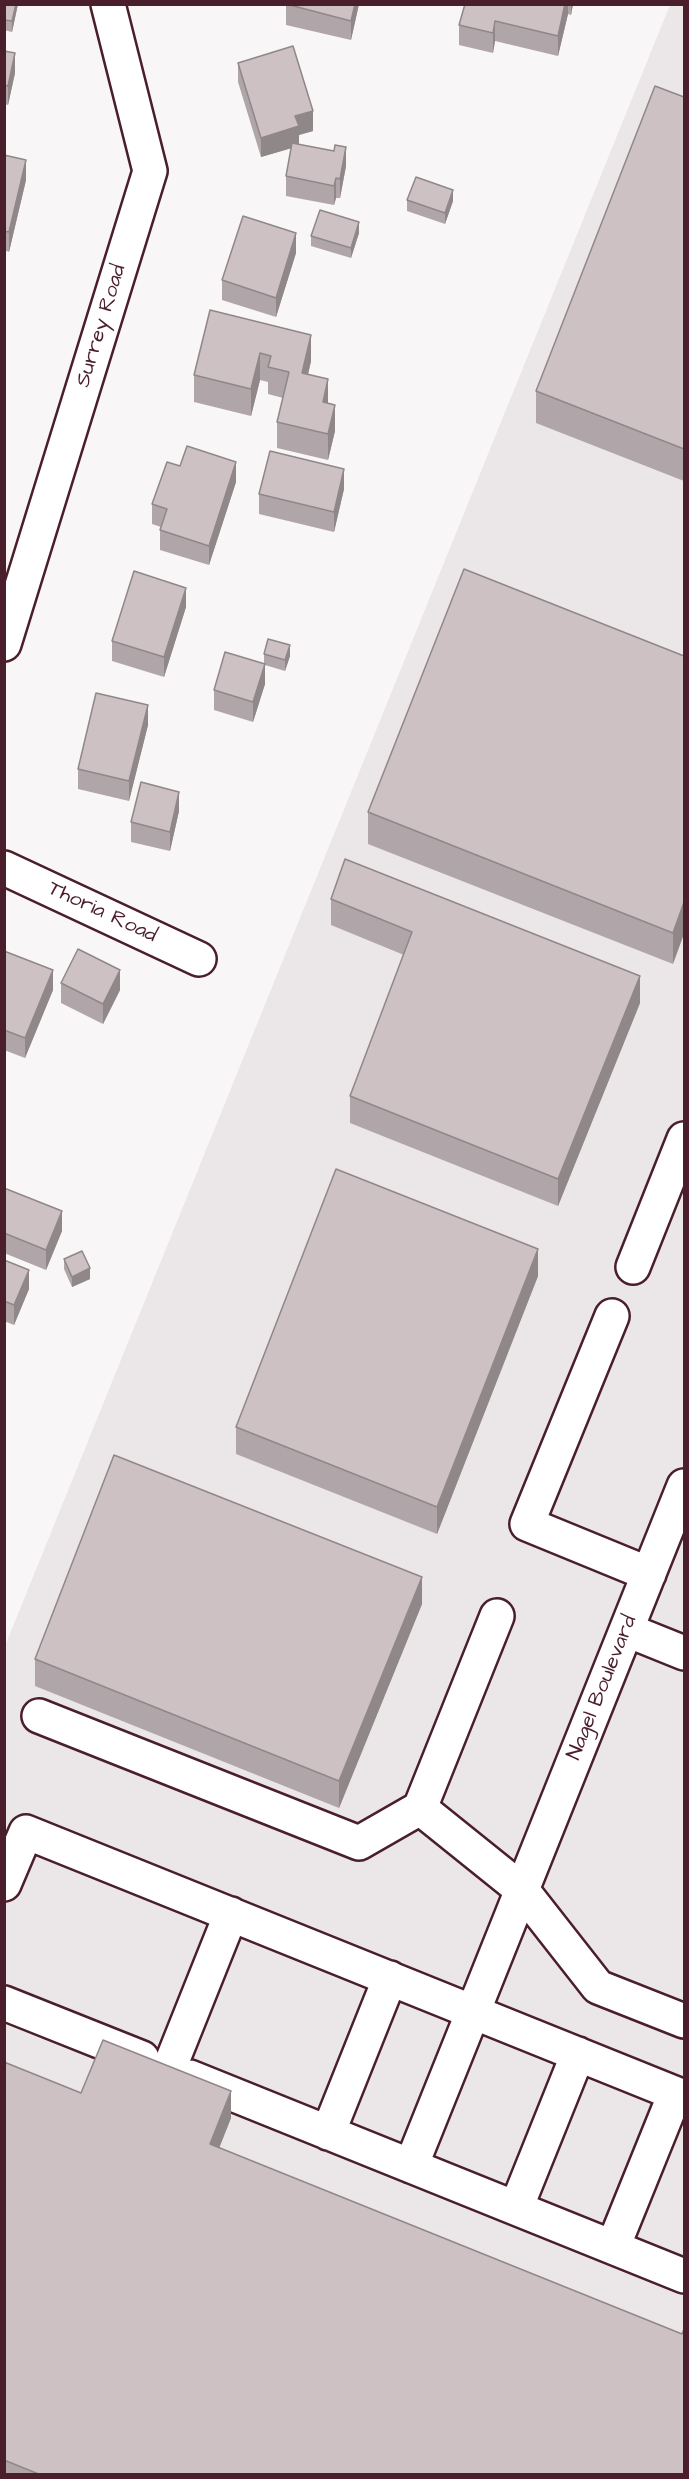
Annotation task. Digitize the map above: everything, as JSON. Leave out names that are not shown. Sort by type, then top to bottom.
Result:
[{"type":"street","name":"Surrey Road","points":[[4,644],[150,171],[108,4]]},
{"type":"street","name":"Thoria Road","points":[[4,868],[199,959]]},
{"type":"street","points":[[633,1267],[684,1139]]},
{"type":"street","points":[[612,1316],[527,1524],[649,1574]]},
{"type":"street","name":"Nagel Boulevard","points":[[411,2166],[684,1486]]},
{"type":"street","points":[[39,1716],[359,1843],[420,1809],[497,1616]]},
{"type":"street","points":[[627,1630],[684,1653]]},
{"type":"street","points":[[420,1809],[522,1890],[598,1988],[684,2021]]},
{"type":"street","points":[[4,1884],[26,1832],[680,2095],[613,2247]]},
{"type":"street","points":[[169,2069],[231,1914]]},
{"type":"street","points":[[328,2133],[390,1978]]},
{"type":"street","points":[[4,2003],[684,2276]]},
{"type":"street","points":[[516,2208],[578,2054]]},
{"type":"shaded area","points":[[670,5],[684,5],[684,2474],[5,2474],[5,1646]]},
{"type":"building","points":[[4,4],[16,4],[12,21],[4,20]]},
{"type":"building","points":[[286,4],[355,4],[351,21]]},
{"type":"building","points":[[465,4],[565,4],[558,36],[495,21],[493,33],[459,25]]},
{"type":"building","points":[[293,46],[313,111],[295,116],[299,126],[261,138],[238,63]]},
{"type":"building","points":[[4,51],[15,53],[8,86],[4,85]]},
{"type":"building","points":[[655,86],[684,97],[684,449],[536,391]]},
{"type":"building","points":[[292,143],[334,151],[335,145],[346,147],[340,179],[336,178],[334,186],[286,176]]},
{"type":"building","points":[[4,155],[26,160],[9,232],[4,231]]},
{"type":"building","points":[[416,177],[453,190],[445,213],[407,200]]},
{"type":"building","points":[[320,210],[359,222],[351,248],[311,236]]},
{"type":"building","points":[[243,216],[296,233],[276,298],[222,280]]},
{"type":"building","points":[[210,310],[311,335],[302,373],[328,379],[323,402],[335,405],[328,434],[277,422],[289,372],[268,367],[271,356],[260,353],[251,389],[194,375]]},
{"type":"building","points":[[187,446],[236,462],[209,546],[160,530],[167,509],[152,504],[167,462],[180,466]]},
{"type":"building","points":[[270,451],[344,469],[334,512],[259,494]]},
{"type":"building","points":[[464,569],[684,656],[684,902],[673,933],[368,812]]},
{"type":"building","points":[[134,571],[186,588],[164,657],[112,641]]},
{"type":"building","points":[[268,639],[290,645],[285,660],[264,654]]},
{"type":"building","points":[[225,652],[265,664],[253,702],[214,690]]},
{"type":"building","points":[[96,693],[148,705],[129,781],[78,769]]},
{"type":"building","points":[[141,782],[179,792],[170,832],[131,822]]},
{"type":"building","points":[[345,859],[640,976],[558,1179],[350,1096],[412,932],[331,899]]},
{"type":"building","points":[[78,949],[120,970],[103,1004],[61,983]]},
{"type":"building","points":[[4,951],[53,970],[25,1038],[4,1030]]},
{"type":"building","points":[[336,1169],[538,1249],[437,1507],[236,1427]]},
{"type":"building","points":[[4,1188],[62,1211],[46,1250],[4,1233]]},
{"type":"building","points":[[82,1251],[90,1268],[72,1277],[64,1259]]},
{"type":"building","points":[[4,1260],[29,1270],[14,1305],[4,1301]]},
{"type":"building","points":[[114,1455],[422,1577],[339,1781],[35,1659]]},
{"type":"building","points":[[103,2040],[231,2091],[210,2144],[682,2334],[684,2329],[684,2475],[41,2475],[4,2460],[4,2062],[81,2093]]}]
